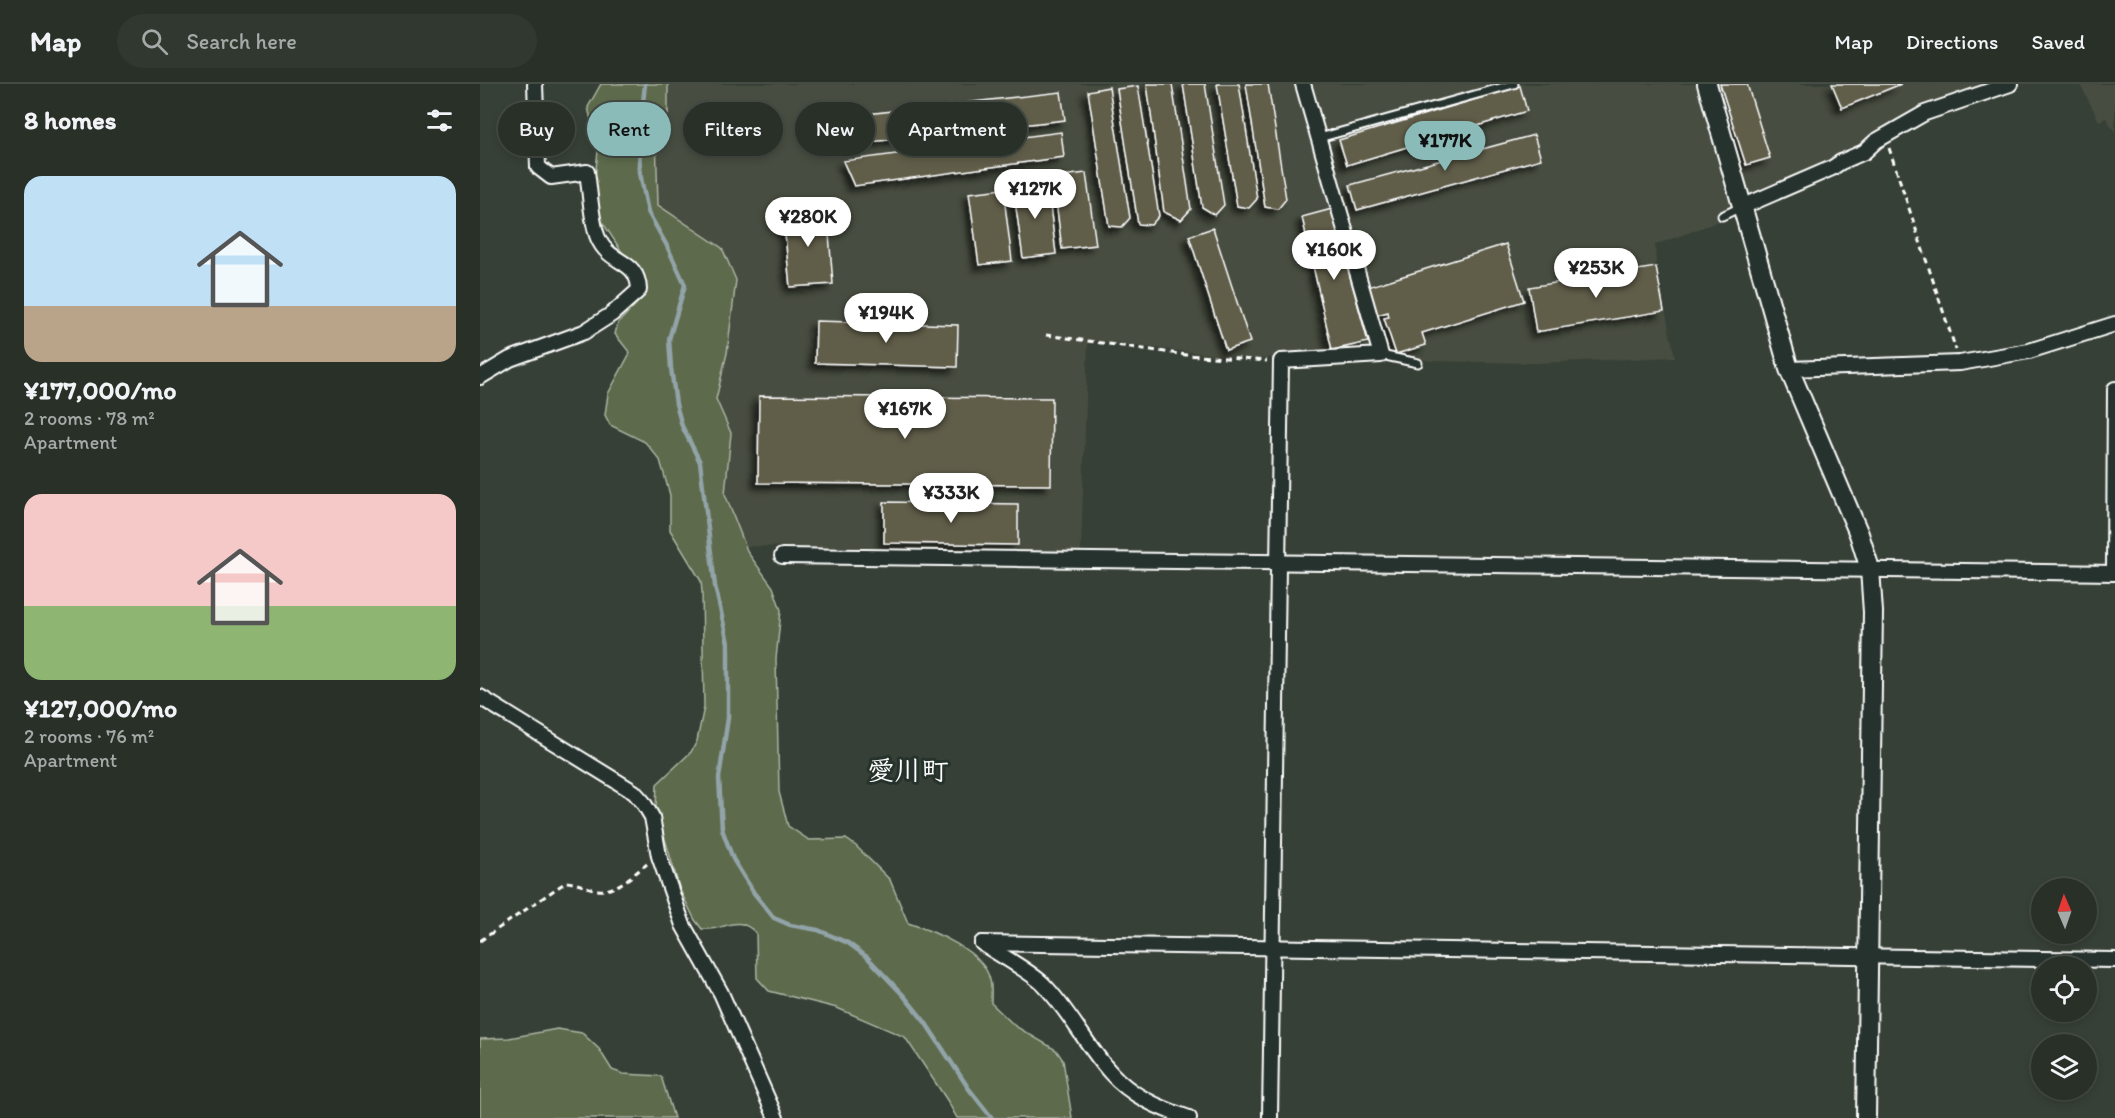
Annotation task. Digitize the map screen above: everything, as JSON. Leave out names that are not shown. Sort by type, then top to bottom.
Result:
[{"type":"street","points":[[480,377],[510,359],[584,332],[612,314],[639,290],[639,279],[634,270],[612,258],[598,238],[587,172],[551,177],[537,167],[535,84]]},
{"type":"street","points":[[1270,1118],[1281,361],[1381,355],[1303,84]]},
{"type":"street","points":[[1707,84],[1789,369],[1858,534],[1870,569],[1873,612],[1866,1118]]},
{"type":"street","points":[[1742,207],[1864,152],[1925,113],[2010,84]]},
{"type":"street","points":[[1789,369],[1960,363],[2029,351],[2115,324]]},
{"type":"street","points":[[782,556],[2114,573],[2115,389]]},
{"type":"street","points":[[480,697],[634,792],[643,802],[652,817],[659,856],[683,925],[721,993],[776,1118]]},
{"type":"street","points":[[1189,1118],[1158,1108],[1141,1098],[1110,1073],[1073,1020],[1042,982],[981,943],[2115,960]]},
{"type":"lane","points":[[1319,138],[1514,84]]},
{"type":"lane","points":[[1722,216],[1742,207]]},
{"type":"lane","points":[[1381,355],[1418,363]]},
{"type":"path","points":[[1885,137],[1960,363]]},
{"type":"path","points":[[1046,334],[1186,356],[1248,362],[1281,361]]},
{"type":"path","points":[[480,941],[566,882],[578,883],[601,891],[611,889],[659,856]]},
{"type":"shaded area","points":[[649,84],[1995,84],[1874,139],[1736,215],[1655,245],[1656,267],[1675,357],[1535,363],[1432,361],[1372,351],[1338,350],[1260,359],[1088,340],[1081,551],[741,546],[721,516],[658,205],[654,156],[671,156],[671,102],[650,102]]},
{"type":"shaded area","points":[[2080,84],[2115,84],[2115,132],[2106,118],[2099,121]]},
{"type":"green space","points":[[601,84],[668,84],[668,102],[591,102]]},
{"type":"green space","points":[[597,156],[657,156],[658,205],[722,248],[736,280],[727,353],[716,399],[731,433],[725,494],[748,553],[773,587],[781,610],[776,659],[779,792],[788,826],[809,840],[846,839],[856,846],[890,880],[908,923],[943,937],[968,951],[978,960],[990,980],[991,1003],[1015,1026],[1056,1050],[1063,1060],[1072,1118],[957,1118],[905,1037],[837,1008],[769,991],[757,978],[756,933],[749,927],[736,923],[702,929],[695,920],[680,890],[656,808],[657,784],[691,752],[697,741],[704,707],[701,581],[670,530],[670,495],[660,460],[645,442],[610,425],[605,415],[608,394],[630,353],[615,334],[618,323],[643,297],[637,275],[599,217],[593,195]]},
{"type":"green space","points":[[557,1029],[582,1033],[599,1049],[612,1070],[623,1074],[661,1076],[674,1118],[480,1118],[480,1039],[509,1038]]},
{"type":"building","points":[[1147,84],[1172,84],[1191,209],[1181,220],[1164,212]]},
{"type":"building","points":[[1183,84],[1205,84],[1224,205],[1215,215],[1202,207]]},
{"type":"building","points":[[1217,84],[1239,84],[1257,199],[1249,208],[1237,206]]},
{"type":"building","points":[[1246,84],[1268,84],[1286,199],[1278,209],[1265,207]]},
{"type":"building","points":[[1720,84],[1747,84],[1770,158],[1746,165]]},
{"type":"building","points":[[1832,84],[1901,84],[1842,108]]},
{"type":"building","points":[[1138,86],[1159,216],[1151,225],[1138,224],[1117,89]]},
{"type":"building","points":[[1520,86],[1527,111],[1347,165],[1339,140]]},
{"type":"building","points":[[1109,87],[1130,218],[1122,227],[1109,226],[1088,91]]},
{"type":"building","points":[[1061,92],[1065,120],[1027,124],[1027,102],[973,102]]},
{"type":"building","points":[[887,112],[887,140],[875,141],[875,113]]},
{"type":"building","points":[[1061,132],[1064,157],[854,186],[843,161],[887,155],[1027,156],[1027,137]]},
{"type":"building","points":[[1534,135],[1541,159],[1357,210],[1350,185]]},
{"type":"building","points":[[1086,173],[1096,245],[1062,249],[1053,177]]},
{"type":"building","points":[[1047,182],[1056,254],[1023,258],[1013,186]]},
{"type":"building","points":[[1003,189],[1012,261],[979,265],[969,193]]},
{"type":"building","points":[[827,209],[833,284],[790,287],[783,213]]},
{"type":"building","points":[[1332,209],[1368,342],[1332,350],[1302,217]]},
{"type":"building","points":[[1213,228],[1250,342],[1226,350],[1189,236]]},
{"type":"building","points":[[1506,244],[1524,301],[1422,333],[1426,345],[1396,354],[1384,318],[1389,317],[1388,312],[1377,315],[1368,287]]},
{"type":"building","points":[[1656,267],[1664,311],[1536,332],[1529,287]]},
{"type":"building","points":[[816,321],[958,325],[957,367],[815,363]]},
{"type":"building","points":[[759,396],[1052,398],[1051,485],[758,483]]},
{"type":"building","points":[[884,502],[1018,504],[1018,545],[884,543]]},
{"type":"waterway","points":[[645,84],[639,140],[640,173],[648,212],[685,285],[669,339],[671,368],[682,426],[700,462],[715,586],[728,643],[728,718],[719,778],[722,829],[733,859],[754,893],[774,918],[790,925],[818,930],[848,943],[867,957],[925,1022],[969,1089],[992,1118]]},
{"type":"district","name":"愛川町","points":[[908,770]]}]
